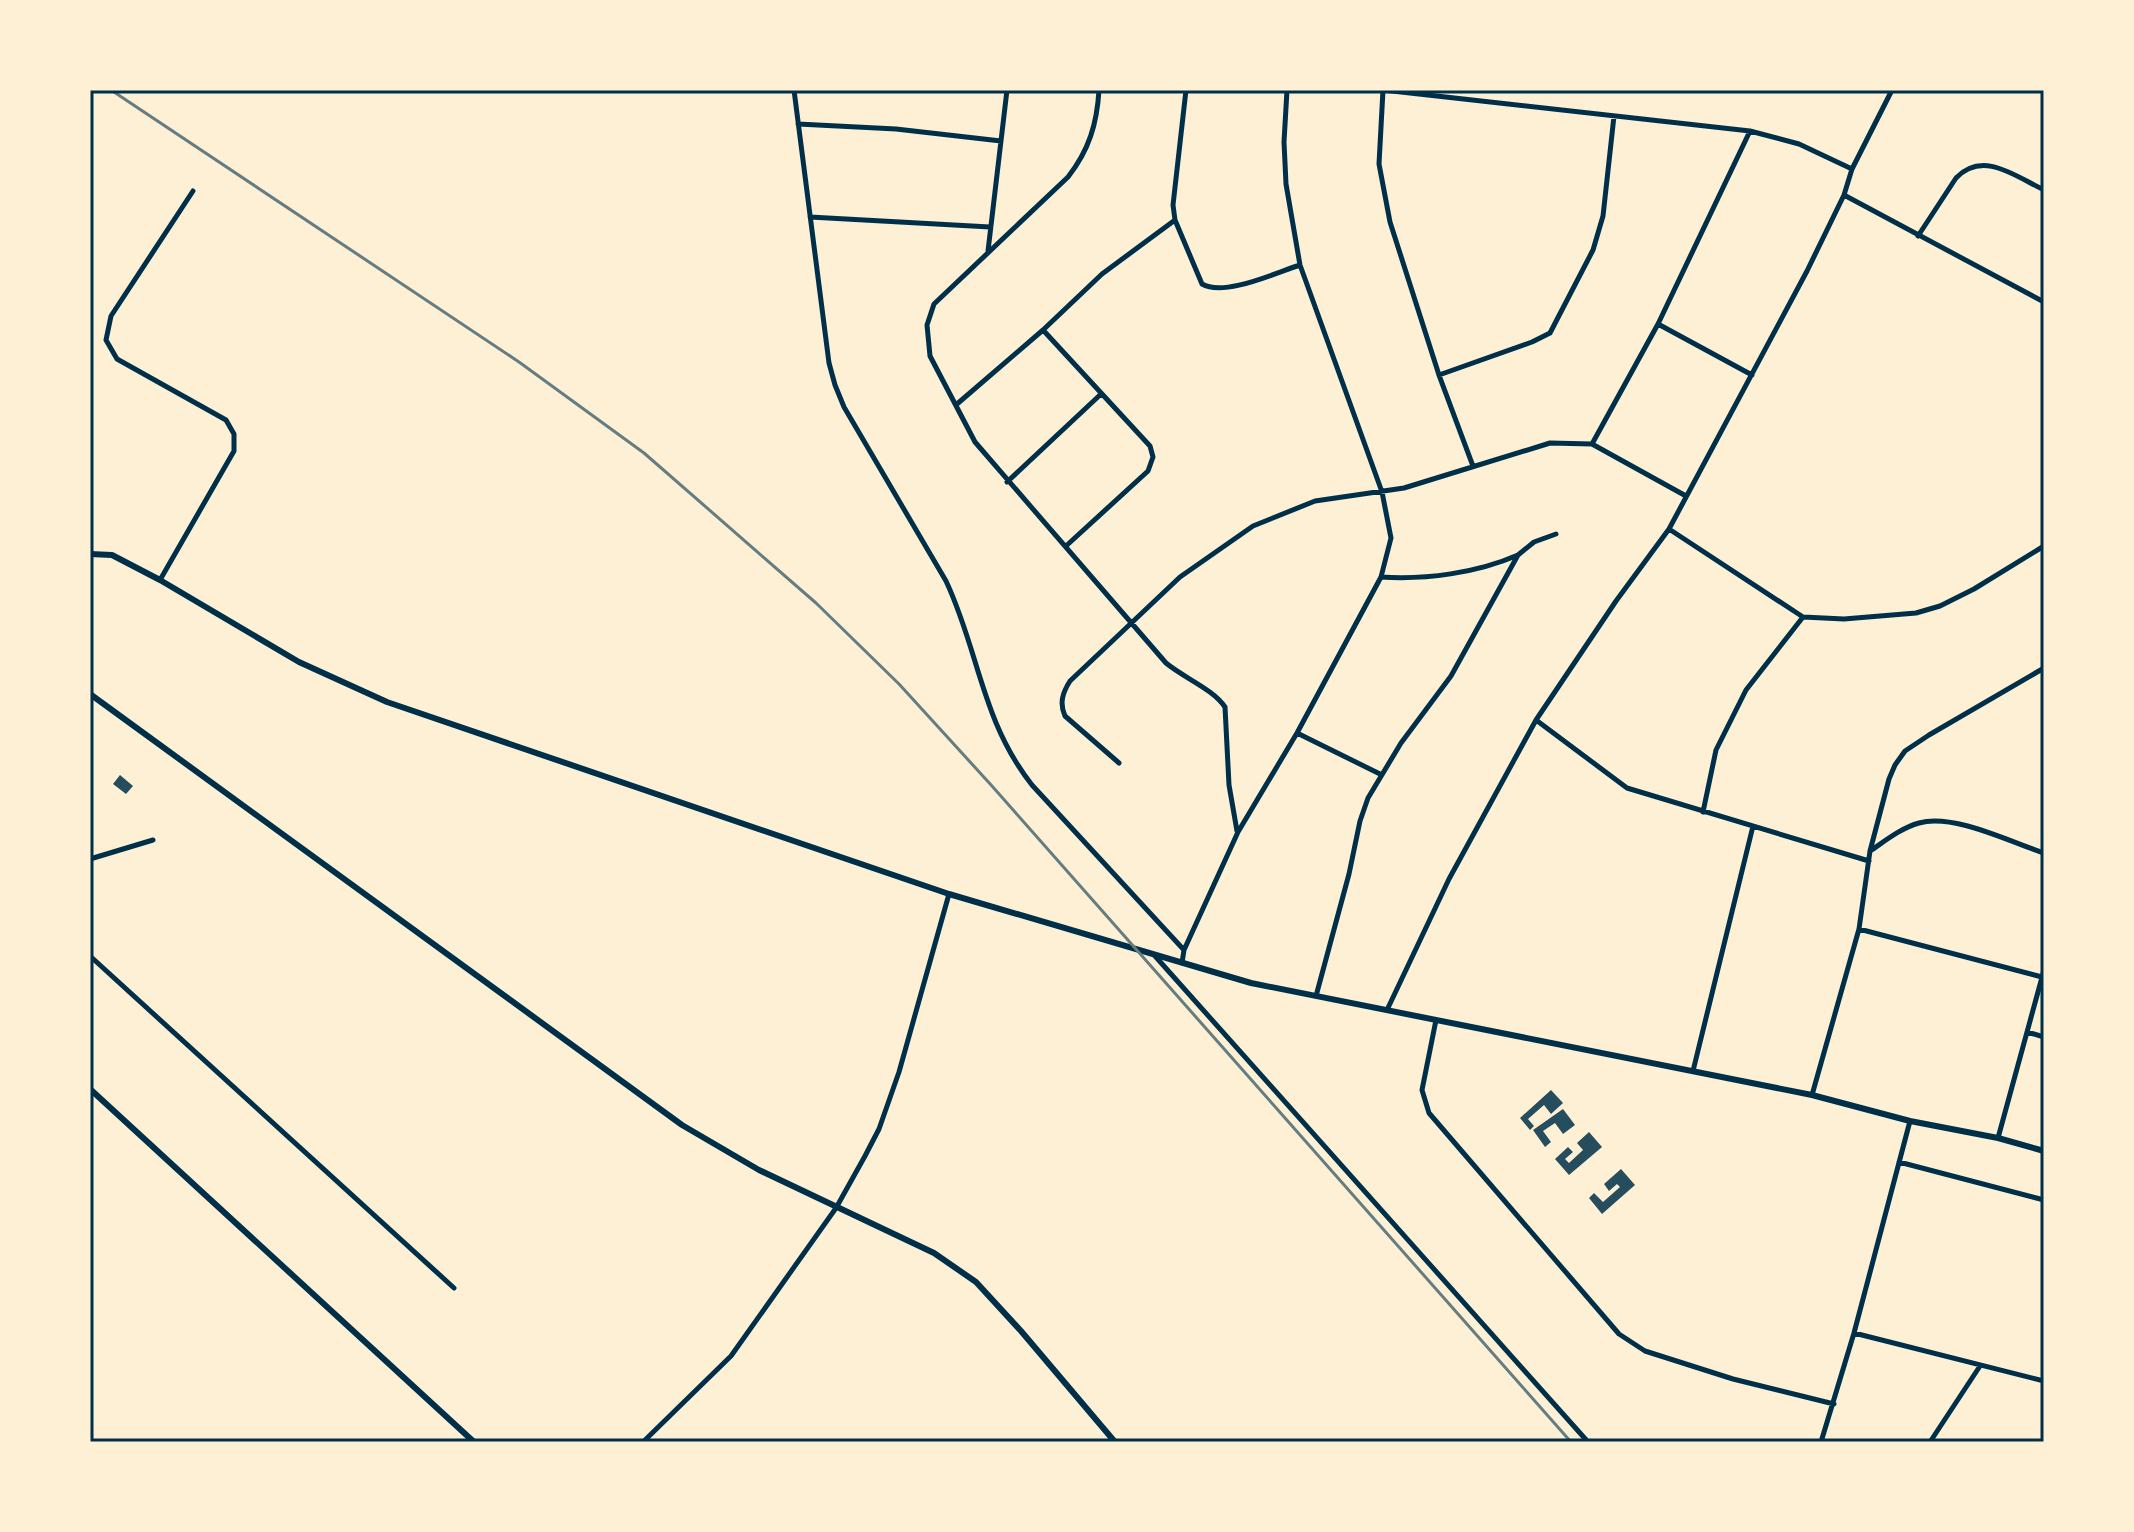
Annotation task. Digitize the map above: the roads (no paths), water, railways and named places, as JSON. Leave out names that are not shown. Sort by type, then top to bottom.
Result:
[{"type":"street","points":[[794,90],[829,363],[844,407],[946,581],[957,605],[980,683],[1013,761],[1184,950]]},
{"type":"street","points":[[988,252],[1007,90]]},
{"type":"street","points":[[1099,90],[1097,116],[1082,158],[1068,177],[934,304],[929,315],[927,340],[930,356],[975,442],[1007,482],[1166,663],[1211,693],[1225,707],[1229,785],[1238,832]]},
{"type":"street","points":[[1186,90],[1173,205],[1175,220],[1202,284],[1210,289],[1226,288],[1300,265]]},
{"type":"street","points":[[1182,964],[1184,950],[1238,832],[1297,733],[1381,577],[1391,538],[1382,492],[1300,265],[1286,184],[1284,142],[1287,90]]},
{"type":"street","points":[[1473,466],[1439,375],[1390,222],[1379,164],[1383,90],[1750,131],[1799,144],[1852,169]]},
{"type":"street","points":[[1387,1010],[1449,879],[1536,720],[1669,529],[1844,195],[1852,169],[1892,90]]},
{"type":"street","points":[[1439,375],[1550,333],[1593,250],[1603,216],[1614,116]]},
{"type":"street","points":[[798,124],[896,129],[1001,141]]},
{"type":"street","points":[[1592,444],[1658,324],[1750,131]]},
{"type":"street","points":[[1918,236],[1956,178],[1975,165],[1986,163],[1996,166],[2044,190]]},
{"type":"street","points":[[160,580],[234,451],[234,434],[226,420],[117,359],[106,340],[111,316],[193,191]]},
{"type":"street","points":[[1844,195],[2044,302]]},
{"type":"street","points":[[810,217],[990,227]]},
{"type":"street","points":[[957,404],[1102,274],[1175,220]]},
{"type":"street","points":[[1658,324],[1752,375]]},
{"type":"street","points":[[1043,330],[1150,446],[1153,457],[1148,471],[1066,546]]},
{"type":"street","points":[[1007,482],[1101,394]]},
{"type":"street","points":[[1119,763],[1065,716],[1062,700],[1070,681],[1180,577],[1253,526],[1315,501],[1382,492],[1550,443],[1592,444],[1686,496]]},
{"type":"street","points":[[1669,529],[1803,617],[1870,617],[1928,610],[1974,589],[2044,546]]},
{"type":"street","points":[[1381,577],[1458,572],[1502,562],[1518,555],[1534,542],[1556,534]]},
{"type":"street","points":[[90,554],[112,555],[299,662],[387,702],[949,894],[1251,983],[1812,1095],[2044,1151]]},
{"type":"street","points":[[1316,996],[1360,821],[1380,774],[1451,676],[1518,555]]},
{"type":"street","points":[[1703,812],[1716,750],[1746,690],[1803,617]]},
{"type":"street","points":[[1812,1095],[1859,929],[1870,851],[1889,779],[1905,751],[2044,668]]},
{"type":"street","points":[[90,694],[682,1125],[759,1170],[934,1253],[976,1282],[1115,1442]]},
{"type":"street","points":[[1536,720],[1627,788],[1869,861]]},
{"type":"street","points":[[1297,733],[1380,774]]},
{"type":"street","points":[[1870,851],[1910,826],[1937,820],[2044,853]]},
{"type":"street","points":[[1693,1071],[1753,826]]},
{"type":"street","points":[[90,859],[153,840]]},
{"type":"street","points":[[643,1442],[731,1356],[836,1208],[879,1129],[899,1072],[949,894]]},
{"type":"street","points":[[1859,929],[2043,973],[1998,1138]]},
{"type":"street","points":[[90,956],[454,1288]]},
{"type":"street","points":[[1155,956],[1588,1442]]},
{"type":"street","points":[[1437,1018],[1422,1090],[1429,1113],[1619,1334],[1645,1351],[1733,1379],[1834,1404]]},
{"type":"street","points":[[2027,1032],[2044,1037]]},
{"type":"street","points":[[90,1089],[474,1442]]},
{"type":"street","points":[[1821,1442],[1854,1333],[1910,1121]]},
{"type":"street","points":[[1899,1162],[2044,1200]]},
{"type":"street","points":[[1854,1333],[2044,1381]]},
{"type":"street","points":[[1930,1442],[1980,1366]]},
{"type":"railway","points":[[111,90],[519,362],[644,453],[816,603],[899,684],[992,786],[1571,1442]]}]
